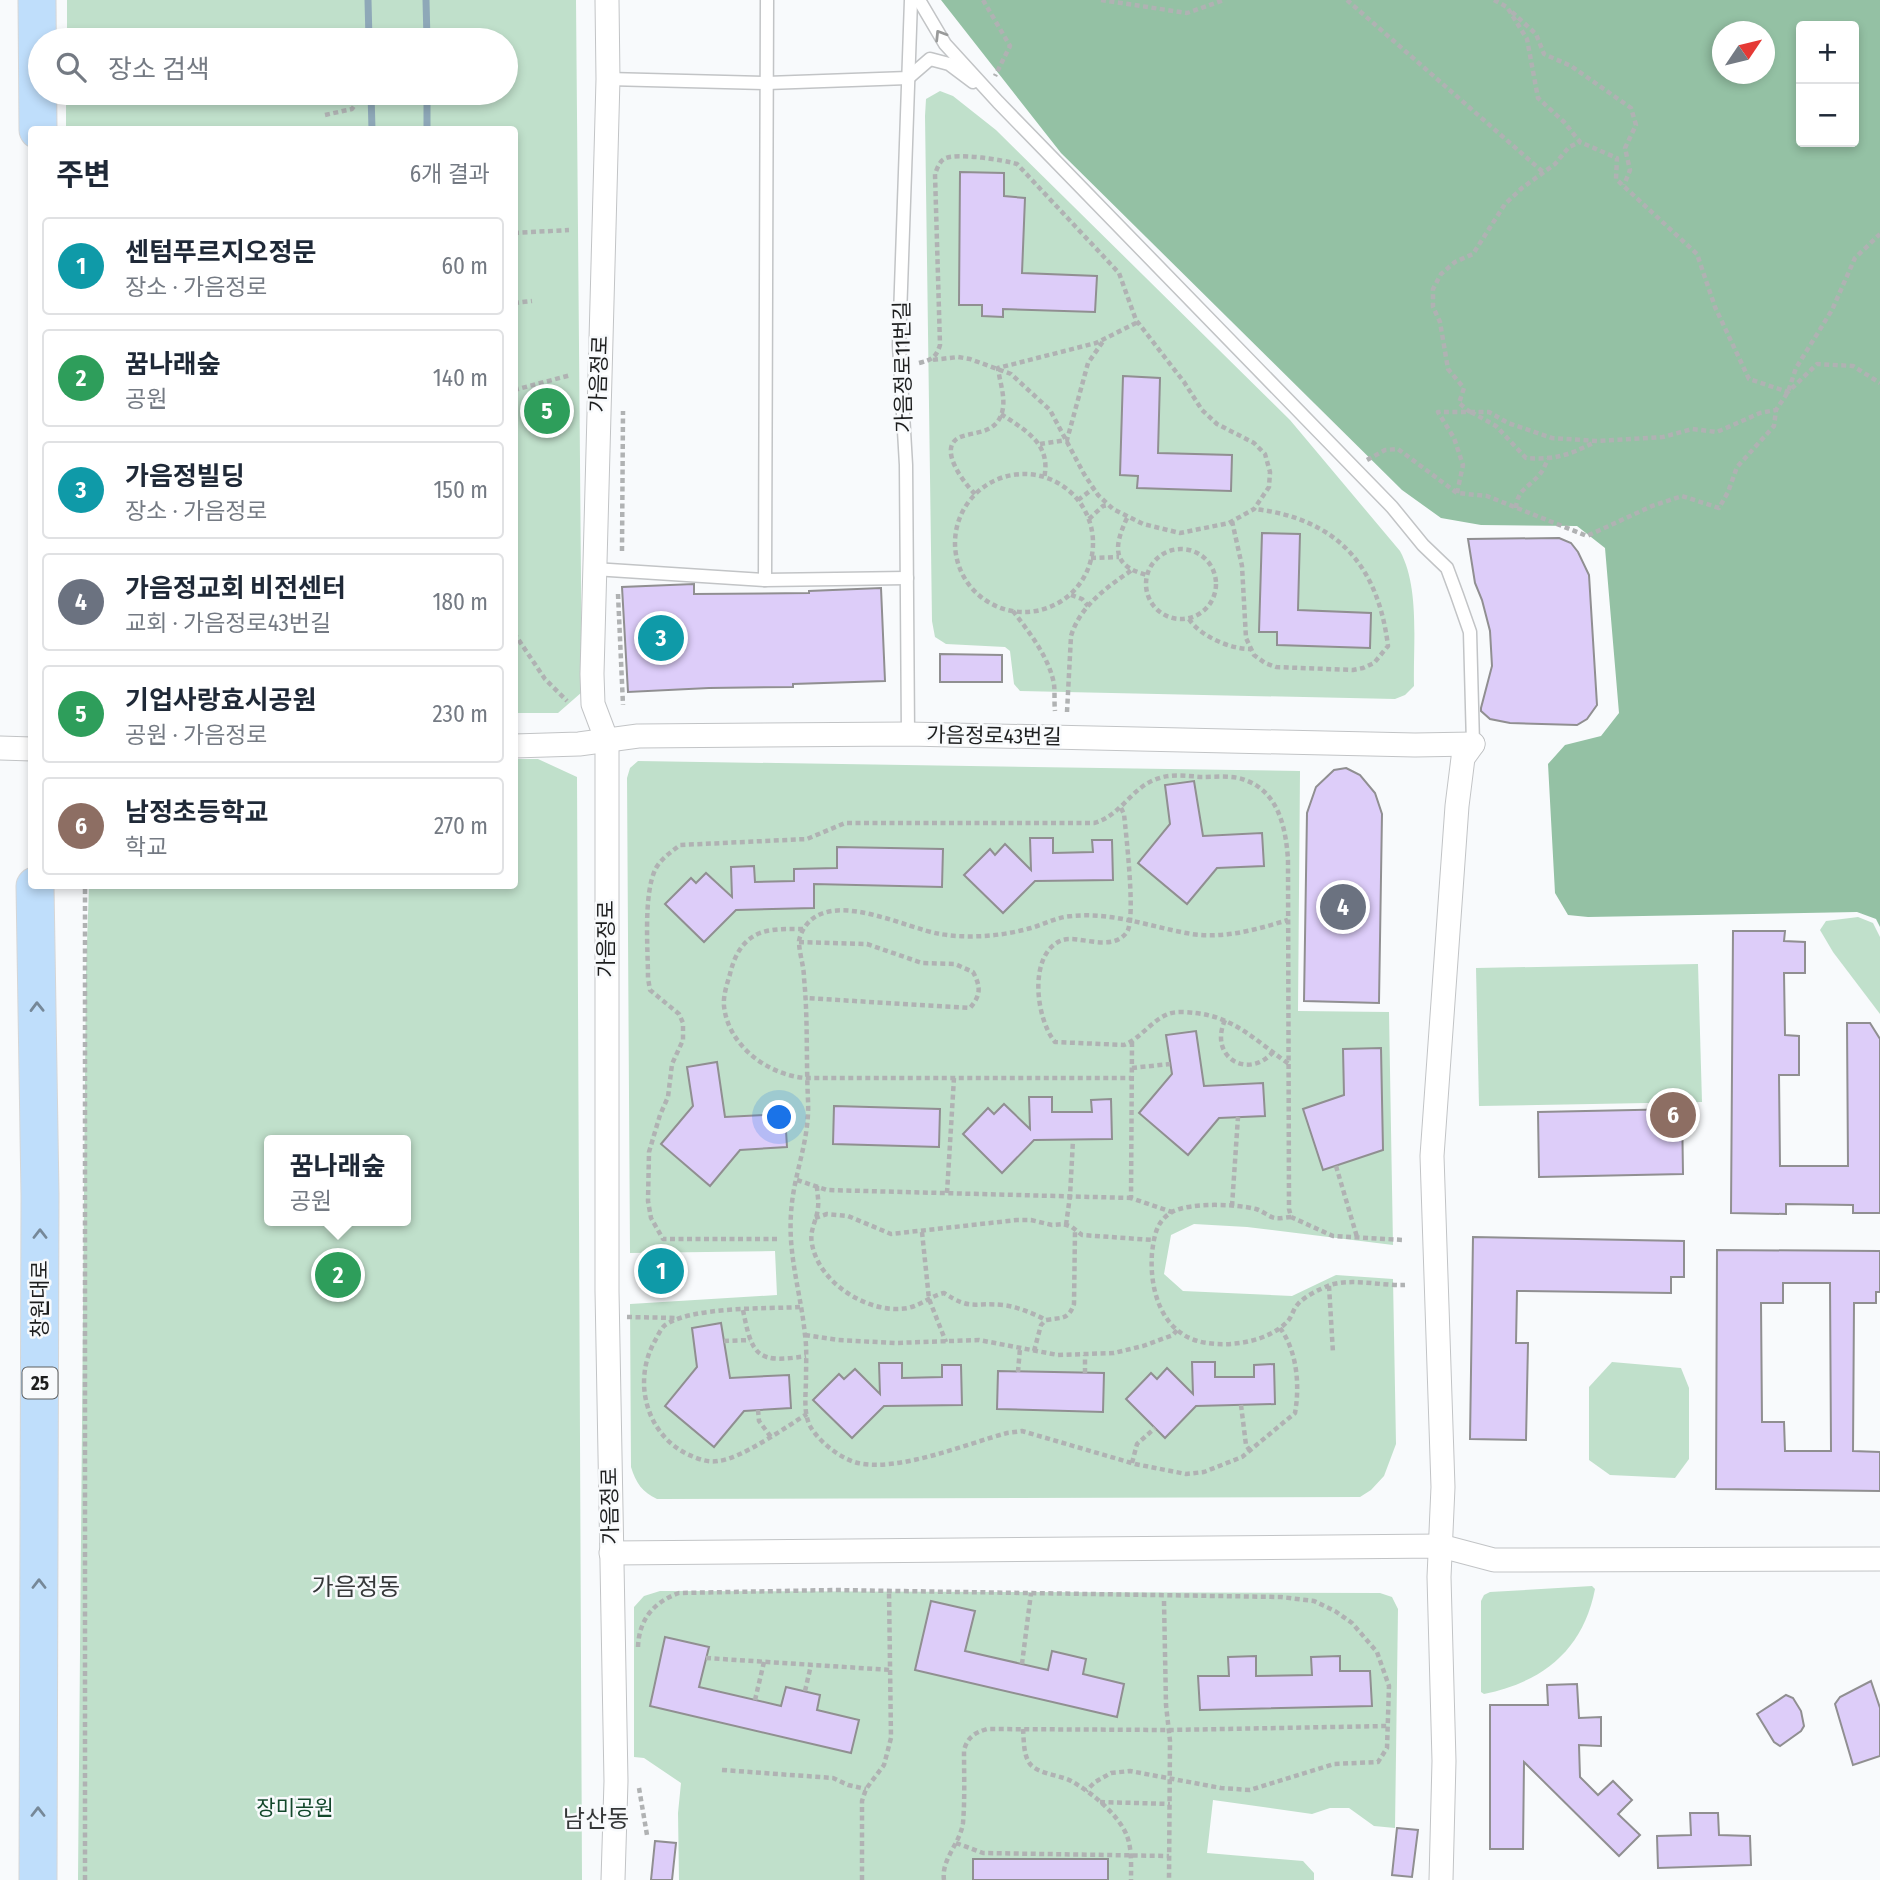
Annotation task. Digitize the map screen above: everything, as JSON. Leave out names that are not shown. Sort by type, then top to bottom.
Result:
[{"type":"main road","points":[[37,0],[37,28]]},
{"type":"main road","points":[[38,105],[38,126]]},
{"type":"main road","name":"창원대로","points":[[35,889],[40,1195],[38,1880]]},
{"type":"street","name":"가음정로","points":[[607,0],[608,79],[594,569],[593,704],[607,741],[607,1291],[616,1782],[613,1880]]},
{"type":"street","name":"가음정로43번길","points":[[518,746],[579,744],[638,736],[908,734],[1474,744]]},
{"type":"street","points":[[1441,1880],[1444,1761],[1439,1577],[1443,1487],[1432,1156],[1457,806],[1463,758],[1474,744]]},
{"type":"street","points":[[0,747],[28,749]]},
{"type":"street","points":[[611,1553],[1441,1546],[1494,1560],[1880,1559]]},
{"type":"lane","points":[[765,580],[766,0]]},
{"type":"lane","name":"가음정로11번길","points":[[908,734],[906,465],[899,345],[911,0]]},
{"type":"lane","points":[[919,0],[944,44],[1351,464],[1447,569],[1470,632],[1474,744]]},
{"type":"lane","points":[[608,79],[767,83],[908,78],[930,59],[949,64],[998,102]]},
{"type":"lane","points":[[594,569],[765,580],[907,578]]},
{"type":"path","points":[[983,0],[1010,46],[988,90]]},
{"type":"path","points":[[1101,0],[1187,13],[1224,0]]},
{"type":"path","points":[[1347,0],[1543,172]]},
{"type":"path","points":[[1494,0],[1507,7],[1536,34],[1544,54],[1571,66],[1631,108],[1636,125],[1625,148],[1630,170],[1623,186]]},
{"type":"path","points":[[1505,0],[1527,39],[1538,98],[1564,122],[1580,142],[1617,158],[1616,179],[1697,254],[1715,307],[1749,379],[1788,392]]},
{"type":"path","points":[[325,115],[352,109],[355,105]]},
{"type":"path","points":[[1580,142],[1569,147],[1555,164],[1506,204],[1473,254],[1455,262],[1441,274],[1433,289],[1433,307],[1440,322],[1448,369],[1464,388],[1459,402],[1470,412],[1496,426],[1526,458],[1548,459],[1569,455],[1597,441]]},
{"type":"path","points":[[919,363],[958,358],[1012,374],[1051,410],[1084,474],[1109,505],[1128,518],[1164,531],[1180,533],[1232,521],[1254,509],[1269,487],[1270,472],[1265,454],[1254,443],[1217,424],[1202,410],[1138,322],[1119,273],[1017,164],[954,156],[944,159],[935,174],[940,345],[932,360]]},
{"type":"path","points":[[518,233],[569,230]]},
{"type":"path","points":[[1788,392],[1796,368],[1832,310],[1855,258],[1880,234]]},
{"type":"path","points":[[518,303],[532,301]]},
{"type":"path","points":[[998,368],[1104,340],[1138,322]]},
{"type":"path","points":[[1067,440],[1088,363],[1104,340]]},
{"type":"path","points":[[1351,464],[1367,460],[1385,450],[1398,449],[1457,493],[1486,496],[1587,536],[1652,506],[1682,496],[1719,508],[1737,467],[1774,426],[1776,410],[1788,392],[1817,364],[1853,366],[1880,383]]},
{"type":"path","points":[[975,494],[960,476],[952,460],[951,447],[957,439],[984,431],[997,423],[1001,414],[1003,393],[998,368]]},
{"type":"path","points":[[518,389],[571,375]]},
{"type":"path","points":[[1457,493],[1463,464],[1454,438],[1438,412],[1489,412],[1508,423],[1552,438],[1597,441],[1663,437],[1692,429],[1717,432],[1760,413],[1776,410]]},
{"type":"path","points":[[1001,414],[1030,433],[1040,444],[1045,456],[1044,478]]},
{"type":"path","points":[[1040,444],[1067,440]]},
{"type":"path","points":[[1516,508],[1522,489],[1541,474],[1548,459]]},
{"type":"path","points":[[1016,474],[1044,478],[1060,484],[1078,500],[1089,519],[1093,542],[1091,558],[1080,584],[1064,601],[1043,610],[1021,613],[999,608],[979,596],[964,579],[956,558],[955,535],[961,513],[975,494],[994,481],[1016,474]]},
{"type":"path","points":[[1078,500],[1094,488]]},
{"type":"path","points":[[1089,519],[1103,506],[1109,505]]},
{"type":"path","points":[[1232,521],[1242,566],[1246,638],[1251,649],[1265,663],[1276,667],[1353,670],[1374,663],[1388,646],[1376,593],[1366,571],[1355,556],[1324,531],[1295,519],[1254,509]]},
{"type":"path","points":[[1128,518],[1118,541],[1119,557],[1126,567],[1147,575]]},
{"type":"path","points":[[1188,549],[1208,561],[1217,582],[1216,594],[1203,613],[1189,619],[1170,618],[1152,604],[1147,594],[1147,575],[1155,561],[1164,553],[1188,549]]},
{"type":"path","points":[[1091,558],[1119,557]]},
{"type":"path","points":[[1067,712],[1071,636],[1074,625],[1103,591],[1132,570]]},
{"type":"path","points":[[618,586],[623,705]]},
{"type":"path","points":[[1070,595],[1082,599],[1088,606]]},
{"type":"path","points":[[1012,611],[1049,668],[1054,683],[1055,711]]},
{"type":"path","points":[[1189,619],[1209,636],[1233,647],[1251,649]]},
{"type":"path","points":[[518,640],[545,679],[567,701]]},
{"type":"path","points":[[777,1239],[663,1239],[651,1217],[648,1201],[649,1152],[668,1097],[672,1064],[683,1040],[684,1023],[679,1014],[650,990],[648,978],[649,886],[665,856],[680,845],[807,839],[845,823],[1094,823],[1106,820],[1141,787],[1155,779],[1172,775],[1244,779],[1259,787],[1282,818],[1287,834],[1291,1217]]},
{"type":"path","points":[[1121,807],[1124,814],[1129,929],[1125,935],[1111,941],[1059,941],[1043,957],[1038,987],[1047,1033],[1055,1042],[1124,1045],[1132,1042],[1168,1014],[1187,1012],[1214,1015],[1289,1063]]},
{"type":"path","points":[[85,889],[85,1880]]},
{"type":"path","points":[[1280,1328],[1288,1339],[1297,1376],[1295,1413],[1250,1452],[1223,1466],[1186,1474],[1132,1463],[1022,1431],[905,1462],[879,1465],[855,1462],[833,1451],[810,1425],[805,1403],[805,1335],[789,1238],[791,1209],[808,1135],[805,998],[799,942],[803,929],[812,919],[828,912],[846,911],[890,919],[940,934],[966,937],[984,937],[1032,928],[1051,919],[1073,916],[1130,919],[1188,934],[1211,935],[1260,929],[1288,920]]},
{"type":"path","points":[[803,929],[779,929],[761,933],[747,941],[733,959],[723,1003],[727,1024],[740,1045],[779,1072],[807,1078],[1131,1078]]},
{"type":"path","points":[[799,942],[867,944],[922,963],[955,964],[973,972],[980,986],[978,999],[970,1008],[805,998]]},
{"type":"path","points":[[1225,1020],[1219,1038],[1223,1051],[1234,1060],[1247,1065],[1259,1064],[1273,1052]]},
{"type":"path","points":[[1132,1042],[1132,1198]]},
{"type":"path","points":[[1132,1068],[1170,1064]]},
{"type":"path","points":[[947,1193],[954,1078]]},
{"type":"path","points":[[1232,1206],[1238,1117]]},
{"type":"path","points":[[1066,1225],[1073,1140]]},
{"type":"path","points":[[1336,1166],[1357,1237]]},
{"type":"path","points":[[797,1180],[827,1190],[1132,1198],[1172,1212]]},
{"type":"path","points":[[817,1186],[818,1209],[811,1231],[812,1247],[817,1259],[830,1278],[846,1293],[891,1309],[909,1308],[944,1293],[965,1306],[1002,1305],[1022,1309],[1046,1320],[1063,1318],[1071,1313],[1074,1304],[1076,1231]]},
{"type":"path","points":[[1404,1240],[1333,1236],[1291,1217],[1274,1218],[1258,1209],[1189,1206],[1172,1212],[1162,1220],[1154,1235],[1150,1273],[1161,1311],[1177,1330],[1203,1343],[1224,1345],[1269,1334],[1280,1328],[1290,1320],[1299,1302],[1329,1286],[1342,1283],[1405,1285]]},
{"type":"path","points":[[815,1217],[827,1214],[848,1216],[891,1234],[1017,1220],[1066,1225],[1082,1236],[1153,1240]]},
{"type":"path","points":[[922,1232],[929,1299],[946,1342]]},
{"type":"path","points":[[1329,1286],[1333,1353]]},
{"type":"path","points":[[800,1307],[702,1312],[663,1327],[646,1362],[644,1399],[656,1426],[676,1448],[699,1460],[718,1461],[771,1437],[807,1414]]},
{"type":"path","points":[[743,1310],[752,1347],[763,1357],[775,1360],[806,1356]]},
{"type":"path","points":[[622,1317],[681,1318]]},
{"type":"path","points":[[1034,1351],[1041,1325],[1046,1320]]},
{"type":"path","points":[[805,1335],[870,1342],[979,1340],[1058,1355],[1114,1353],[1143,1346],[1173,1335],[1177,1330]]},
{"type":"path","points":[[724,1340],[750,1340]]},
{"type":"path","points":[[1018,1372],[1020,1348]]},
{"type":"path","points":[[1085,1354],[1085,1373]]},
{"type":"path","points":[[1241,1405],[1246,1445],[1250,1452]]},
{"type":"path","points":[[758,1410],[759,1421],[771,1437]]},
{"type":"path","points":[[1132,1463],[1137,1444],[1155,1428]]},
{"type":"path","points":[[862,1880],[862,1801],[866,1789],[884,1765],[891,1738],[889,1591]]},
{"type":"path","points":[[638,1652],[640,1626],[648,1614],[656,1604],[679,1593],[889,1591],[1282,1597],[1314,1601],[1352,1623],[1377,1652],[1389,1686],[1387,1748],[1378,1762],[1334,1764],[1250,1790],[1170,1780],[1129,1771],[1111,1773],[1086,1791]]},
{"type":"path","points":[[1022,1664],[1031,1593]]},
{"type":"path","points":[[1164,1601],[1170,1730],[1169,1880]]},
{"type":"path","points":[[706,1658],[891,1670]]},
{"type":"path","points":[[755,1700],[764,1662]]},
{"type":"path","points":[[805,1691],[811,1665]]},
{"type":"path","points":[[944,1880],[946,1861],[956,1843],[962,1823],[964,1750],[968,1739],[974,1733],[987,1729],[1170,1730],[1388,1726]]},
{"type":"path","points":[[1023,1729],[1030,1764],[1072,1781],[1116,1819],[1127,1836],[1131,1880]]},
{"type":"path","points":[[722,1770],[833,1778],[866,1789]]},
{"type":"path","points":[[639,1783],[647,1835]]},
{"type":"path","points":[[1099,1802],[1170,1804]]},
{"type":"path","points":[[956,1843],[983,1853],[1169,1856]]},
{"type":"green space","points":[[67,0],[576,0],[582,692],[558,713],[518,713],[518,126],[66,126],[66,105],[518,105],[518,28],[67,28]]},
{"type":"green space","points":[[941,0],[1880,0],[1880,927],[1876,919],[1857,912],[1588,917],[1568,915],[1555,893],[1548,764],[1565,745],[1601,736],[1619,713],[1605,548],[1577,526],[1481,525],[1441,518],[1402,490],[1061,153]]},
{"type":"green space","points":[[940,91],[953,96],[996,130],[1290,420],[1400,551],[1410,582],[1414,617],[1414,686],[1405,695],[1395,699],[1020,691],[1014,684],[1010,651],[1005,647],[946,644],[935,637],[932,621],[925,116],[926,99]]},
{"type":"green space","name":"장미공원","points":[[518,759],[538,759],[577,777],[582,1880],[78,1880],[89,889],[518,889]]},
{"type":"green space","points":[[638,761],[1300,771],[1298,1011],[1389,1012],[1393,1245],[1247,1227],[1194,1224],[1171,1235],[1164,1274],[1183,1291],[1292,1296],[1336,1275],[1393,1279],[1396,1444],[1384,1476],[1371,1490],[1360,1497],[657,1499],[643,1490],[631,1467],[630,1304],[777,1295],[775,1251],[630,1253],[627,778],[630,768]]},
{"type":"green space","points":[[1858,917],[1873,923],[1880,937],[1880,1014],[1833,952],[1820,930],[1826,921]]},
{"type":"green space","points":[[1698,964],[1702,1102],[1479,1106],[1476,968]]},
{"type":"green space","points":[[1612,1362],[1681,1368],[1689,1388],[1689,1459],[1675,1478],[1610,1475],[1589,1460],[1589,1387]]},
{"type":"green space","points":[[1592,1586],[1595,1589],[1581,1629],[1557,1660],[1525,1681],[1505,1689],[1484,1694],[1481,1692],[1481,1601],[1484,1595],[1490,1592]]},
{"type":"green space","points":[[660,1591],[1380,1593],[1392,1597],[1398,1609],[1395,1828],[1374,1826],[1349,1808],[1330,1808],[1312,1814],[1213,1800],[1207,1853],[1303,1861],[1314,1873],[1314,1880],[679,1880],[678,1813],[681,1783],[644,1758],[634,1757],[634,1607],[644,1596]]},
{"type":"building","points":[[960,172],[1004,173],[1004,196],[1025,198],[1022,273],[1097,276],[1095,312],[1003,309],[1003,317],[982,316],[982,305],[959,305]]},
{"type":"building","points":[[1123,376],[1160,378],[1158,453],[1232,455],[1231,491],[1137,488],[1138,476],[1120,475]]},
{"type":"building","points":[[1262,533],[1300,534],[1298,610],[1371,613],[1370,648],[1277,645],[1277,632],[1259,632]]},
{"type":"building","points":[[1559,538],[1571,543],[1589,575],[1597,705],[1587,719],[1577,725],[1510,723],[1490,719],[1481,708],[1492,666],[1490,631],[1475,583],[1468,539]]},
{"type":"building","points":[[694,584],[694,594],[809,593],[881,588],[885,681],[628,692],[622,587]]},
{"type":"building","points":[[940,654],[1002,655],[1002,682],[940,682]]},
{"type":"building","points":[[1346,768],[1360,775],[1375,793],[1382,814],[1379,1003],[1304,1001],[1307,813],[1316,787],[1334,770]]},
{"type":"building","points":[[1194,781],[1203,836],[1262,833],[1264,866],[1217,868],[1187,904],[1138,863],[1170,824],[1165,785]]},
{"type":"building","points":[[1030,838],[1053,838],[1053,853],[1093,852],[1092,840],[1112,840],[1113,880],[1035,881],[1003,913],[964,875],[990,849],[995,855],[1005,844],[1031,870]]},
{"type":"building","points":[[837,847],[943,849],[942,887],[814,884],[814,908],[736,910],[704,942],[665,904],[691,878],[696,883],[706,873],[732,897],[731,867],[754,866],[755,882],[794,881],[794,869],[837,868]]},
{"type":"building","points":[[1733,931],[1785,931],[1784,941],[1805,942],[1805,973],[1784,973],[1785,1035],[1799,1036],[1799,1075],[1779,1075],[1780,1166],[1848,1166],[1847,1023],[1870,1023],[1880,1039],[1880,1213],[1853,1213],[1853,1205],[1786,1204],[1786,1214],[1731,1213]]},
{"type":"building","points":[[1196,1031],[1204,1086],[1263,1083],[1265,1116],[1219,1118],[1188,1155],[1139,1113],[1172,1074],[1166,1035]]},
{"type":"building","points":[[1381,1048],[1383,1150],[1323,1170],[1303,1109],[1344,1095],[1343,1049]]},
{"type":"building","points":[[717,1062],[725,1117],[785,1114],[787,1147],[740,1150],[710,1186],[661,1144],[693,1106],[687,1067]]},
{"type":"building","points":[[1029,1097],[1052,1097],[1052,1112],[1092,1112],[1091,1100],[1111,1099],[1112,1139],[1034,1140],[1002,1173],[963,1134],[988,1108],[994,1114],[1004,1104],[1030,1129]]},
{"type":"building","points":[[834,1106],[940,1109],[939,1147],[833,1144]]},
{"type":"building","points":[[1682,1109],[1683,1174],[1539,1177],[1538,1112]]},
{"type":"building","points":[[1473,1237],[1684,1241],[1684,1277],[1671,1277],[1671,1293],[1517,1291],[1516,1343],[1528,1343],[1526,1440],[1470,1439]]},
{"type":"building","points":[[1717,1250],[1880,1251],[1880,1292],[1876,1292],[1876,1303],[1854,1303],[1853,1451],[1880,1452],[1880,1491],[1716,1489]],"holes":[[[1783,1283],[1830,1283],[1831,1451],[1785,1451],[1784,1422],[1762,1422],[1761,1303],[1783,1303]]]},
{"type":"building","points":[[721,1323],[730,1378],[789,1375],[791,1408],[744,1411],[714,1447],[665,1406],[697,1367],[692,1328]]},
{"type":"building","points":[[1192,1362],[1215,1362],[1215,1377],[1254,1377],[1254,1365],[1274,1364],[1275,1404],[1196,1406],[1165,1438],[1126,1399],[1151,1373],[1157,1379],[1167,1368],[1193,1394]]},
{"type":"building","points":[[879,1363],[902,1363],[902,1378],[942,1377],[942,1365],[961,1365],[962,1405],[884,1406],[852,1438],[813,1400],[839,1374],[844,1379],[855,1369],[880,1394]]},
{"type":"building","points":[[998,1371],[1104,1373],[1103,1412],[997,1409]]},
{"type":"building","points":[[931,1601],[975,1611],[965,1651],[1048,1670],[1052,1651],[1086,1659],[1083,1674],[1124,1684],[1117,1717],[915,1670]]},
{"type":"building","points":[[665,1637],[709,1647],[699,1687],[781,1706],[786,1687],[820,1695],[817,1710],[859,1720],[851,1753],[650,1706]]},
{"type":"building","points":[[1256,1656],[1256,1676],[1312,1675],[1311,1657],[1340,1656],[1340,1671],[1370,1671],[1372,1706],[1200,1710],[1198,1676],[1229,1676],[1228,1657]]},
{"type":"building","points":[[1871,1681],[1880,1708],[1880,1756],[1853,1765],[1835,1704],[1840,1697]]},
{"type":"building","points":[[1577,1684],[1579,1718],[1601,1717],[1601,1746],[1579,1745],[1580,1777],[1598,1795],[1613,1781],[1632,1800],[1618,1814],[1640,1835],[1619,1856],[1524,1762],[1523,1849],[1490,1849],[1490,1705],[1548,1705],[1547,1685]]},
{"type":"building","points":[[1786,1695],[1793,1698],[1801,1711],[1804,1726],[1780,1746],[1774,1742],[1757,1714]]},
{"type":"building","points":[[1690,1813],[1718,1813],[1719,1835],[1750,1836],[1751,1865],[1658,1868],[1657,1836],[1691,1835]]},
{"type":"building","points":[[1397,1828],[1418,1830],[1412,1877],[1392,1875]]},
{"type":"building","points":[[655,1841],[676,1843],[672,1880],[651,1880]]},
{"type":"building","points":[[973,1859],[1108,1859],[1108,1880],[973,1880]]},
{"type":"waterway","points":[[368,0],[369,28]]},
{"type":"waterway","points":[[426,0],[427,28]]},
{"type":"waterway","points":[[371,105],[372,126]]},
{"type":"waterway","points":[[427,105],[427,126]]},
{"type":"place","name":"기업사랑효시공원","points":[[547,411]]},
{"type":"place","name":"가음정빌딩","points":[[661,638]]},
{"type":"place","name":"가음정교회 비전센터","points":[[1343,907]]},
{"type":"place","name":"남정초등학교","points":[[1673,1115]]},
{"type":"place","name":"센텀푸르지오정문","points":[[661,1271]]},
{"type":"place","name":"꿈나래숲","points":[[338,1275]]},
{"type":"district","name":"가음정동","points":[[356,1587]]},
{"type":"district","name":"남산동","points":[[596,1819]]}]
